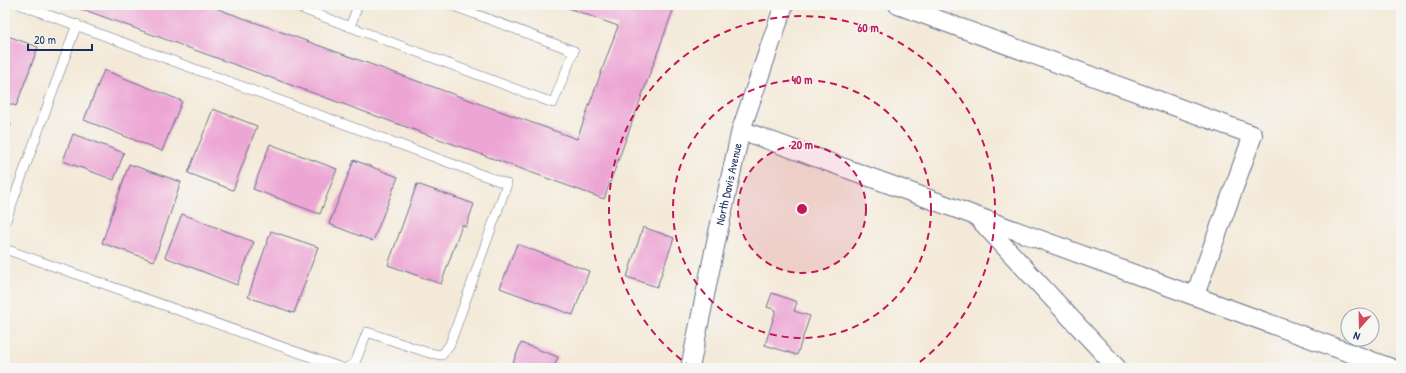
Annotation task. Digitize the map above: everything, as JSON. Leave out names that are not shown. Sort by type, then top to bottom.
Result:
[{"type":"street","name":"North Davis Avenue","points":[[690,368],[741,130],[784,5]]},
{"type":"street","points":[[898,5],[1253,135],[1195,295]]},
{"type":"street","points":[[741,130],[1391,368]]},
{"type":"street","points":[[977,217],[1117,368]]},
{"type":"lane","points":[[21,5],[77,24],[507,184],[450,344],[442,355],[429,353],[367,332],[355,363],[346,368]]},
{"type":"lane","points":[[292,5],[553,103],[574,51],[451,5]]},
{"type":"lane","points":[[350,27],[358,5]]},
{"type":"lane","points":[[5,223],[77,24]]},
{"type":"lane","points":[[5,249],[342,368]]},
{"type":"building","points":[[71,5],[207,5],[577,139],[618,26],[560,5],[675,5],[604,199]]},
{"type":"building","points":[[5,35],[38,47],[16,106],[5,102]]},
{"type":"building","points":[[104,70],[182,101],[162,151],[84,120]]},
{"type":"building","points":[[213,109],[257,126],[233,190],[188,173]]},
{"type":"building","points":[[5,121],[11,123],[5,140]]},
{"type":"building","points":[[73,134],[124,153],[114,180],[63,161]]},
{"type":"building","points":[[270,144],[337,169],[320,214],[253,189]]},
{"type":"building","points":[[354,160],[398,177],[373,241],[329,224]]},
{"type":"building","points":[[129,164],[181,182],[154,261],[102,243]]},
{"type":"building","points":[[417,184],[474,204],[466,227],[462,225],[441,284],[388,265]]},
{"type":"building","points":[[182,214],[254,242],[237,285],[165,257]]},
{"type":"building","points":[[643,227],[674,238],[657,287],[627,277]]},
{"type":"building","points":[[271,231],[318,247],[294,313],[248,297]]},
{"type":"building","points":[[517,244],[589,271],[573,315],[500,288]]},
{"type":"building","points":[[772,293],[797,302],[794,311],[810,316],[797,355],[765,345],[776,310],[767,307]]},
{"type":"building","points":[[521,343],[558,357],[553,368],[511,368]]}]
